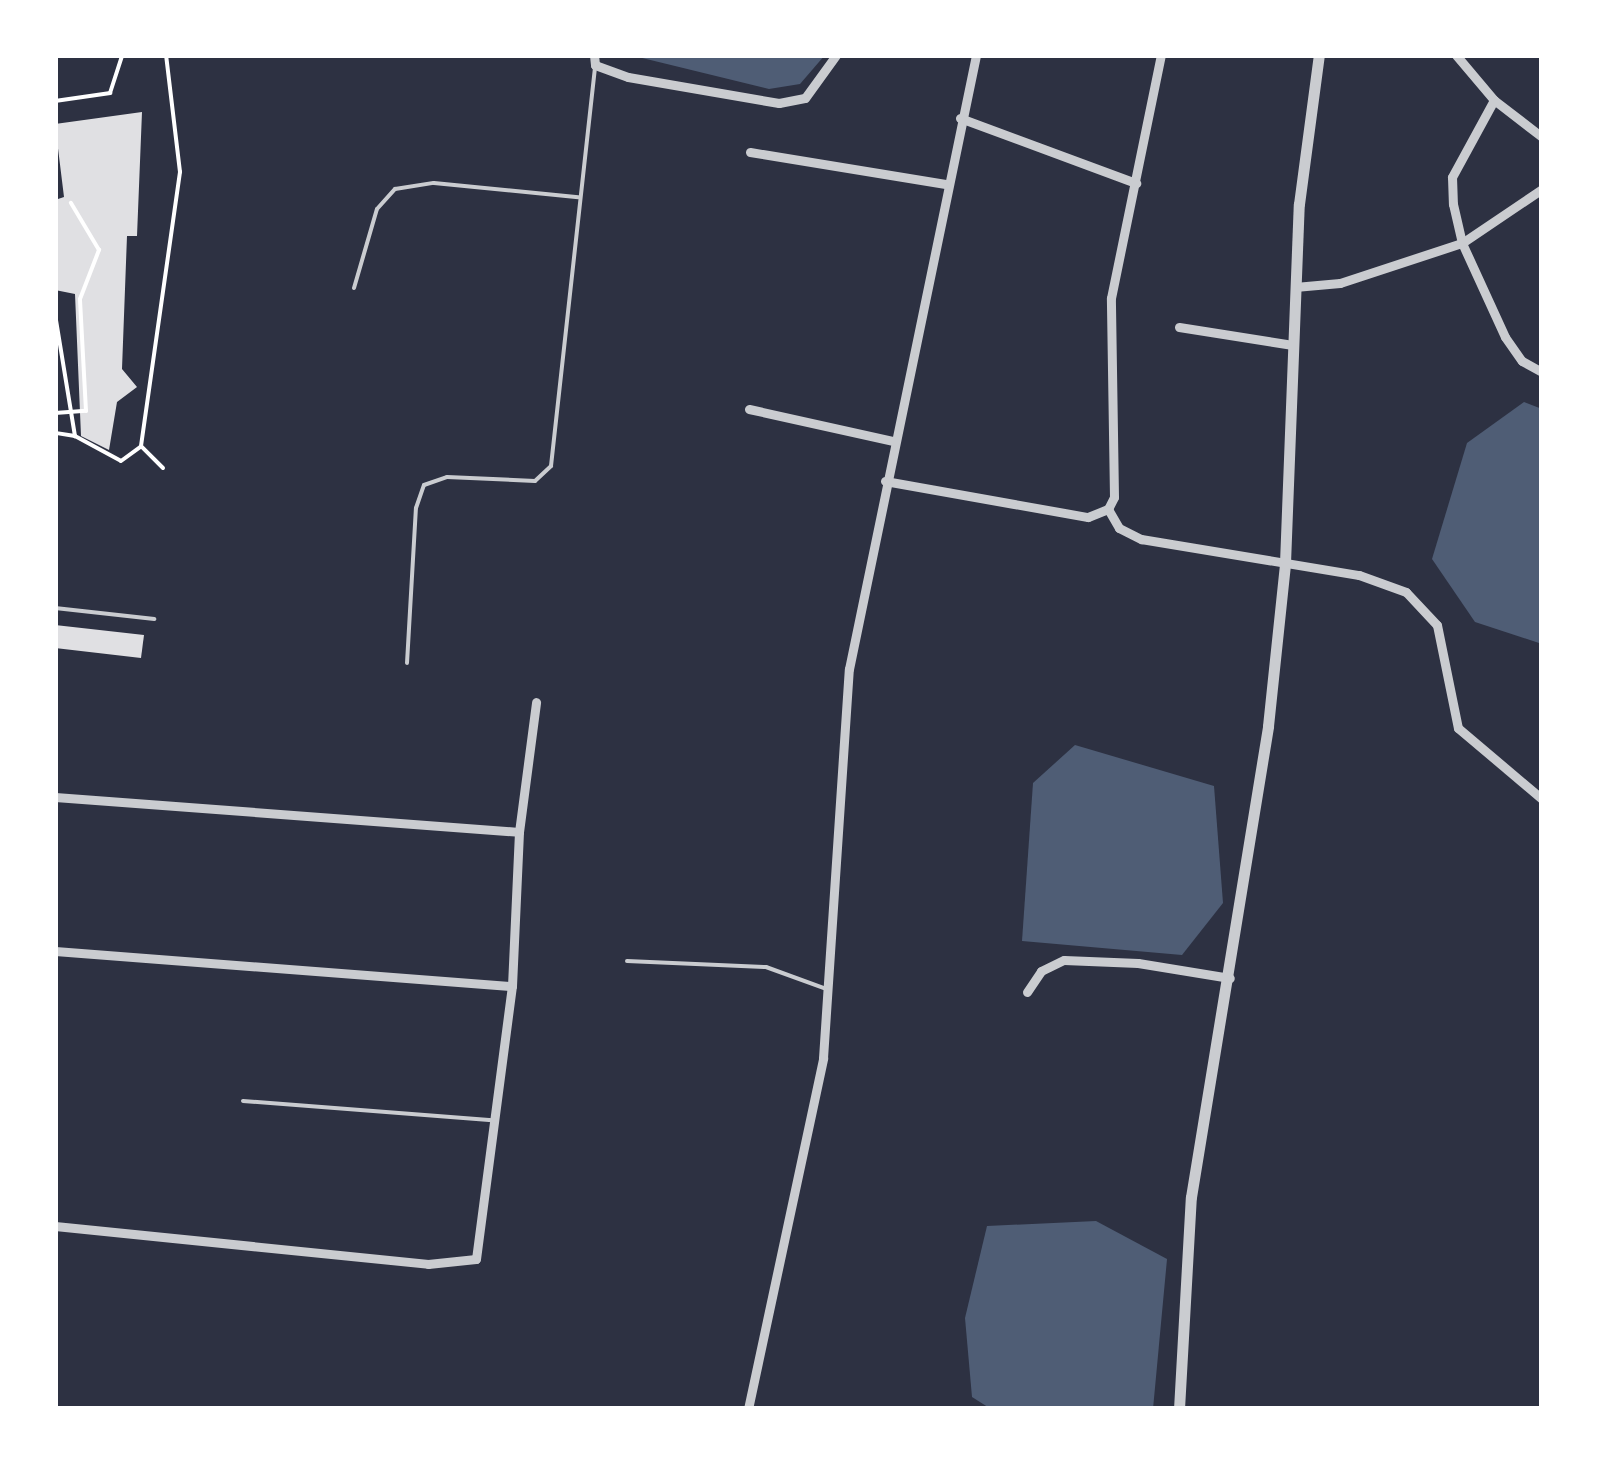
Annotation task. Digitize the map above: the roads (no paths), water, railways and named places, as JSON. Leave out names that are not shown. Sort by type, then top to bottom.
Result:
[{"type":"street","points":[[594,60],[628,77],[778,103],[805,98],[836,55]]},
{"type":"street","points":[[748,1409],[793,1213],[830,992],[849,668],[945,184],[976,55]]},
{"type":"street","points":[[885,481],[1088,517],[1108,510],[1114,497],[1111,298],[1161,55]]},
{"type":"street","points":[[1456,55],[1494,100],[1542,136]]},
{"type":"street","points":[[1179,1409],[1191,1197],[1230,978],[1285,563],[1295,287],[1316,56]]},
{"type":"street","points":[[1494,100],[1452,178],[1462,242],[1505,337],[1522,360],[1542,372]]},
{"type":"street","points":[[960,118],[1136,183]]},
{"type":"street","points":[[750,152],[945,184]]},
{"type":"street","points":[[1295,287],[1340,283],[1462,242],[1542,189]]},
{"type":"street","points":[[1180,327],[1293,345]]},
{"type":"street","points":[[749,408],[893,441]]},
{"type":"street","points":[[1108,510],[1120,528],[1140,539],[1359,575],[1426,607],[1437,625],[1458,728],[1542,799]]},
{"type":"street","points":[[55,1226],[464,1263],[482,1248],[512,986],[520,832],[536,702]]},
{"type":"street","points":[[55,797],[520,832]]},
{"type":"street","points":[[55,951],[512,986]]},
{"type":"street","points":[[1027,992],[1041,971],[1064,960],[1138,963],[1230,978]]},
{"type":"lane","points":[[407,662],[416,508],[424,485],[447,478],[536,481],[551,466],[594,60]]},
{"type":"lane","points":[[354,288],[377,208],[396,189],[434,183],[578,197]]},
{"type":"lane","points":[[55,608],[154,618]]},
{"type":"lane","points":[[627,960],[766,967],[830,992]]},
{"type":"lane","points":[[243,1101],[497,1120]]},
{"type":"water","points":[[630,55],[825,55],[800,84],[769,89]]},
{"type":"water","points":[[1524,402],[1542,409],[1542,644],[1475,622],[1432,559],[1467,443]]},
{"type":"water","points":[[1075,745],[1214,786],[1223,903],[1182,955],[1022,941],[1033,783]]},
{"type":"water","points":[[1096,1221],[1167,1259],[1153,1409],[991,1409],[972,1397],[965,1318],[987,1226]]}]
